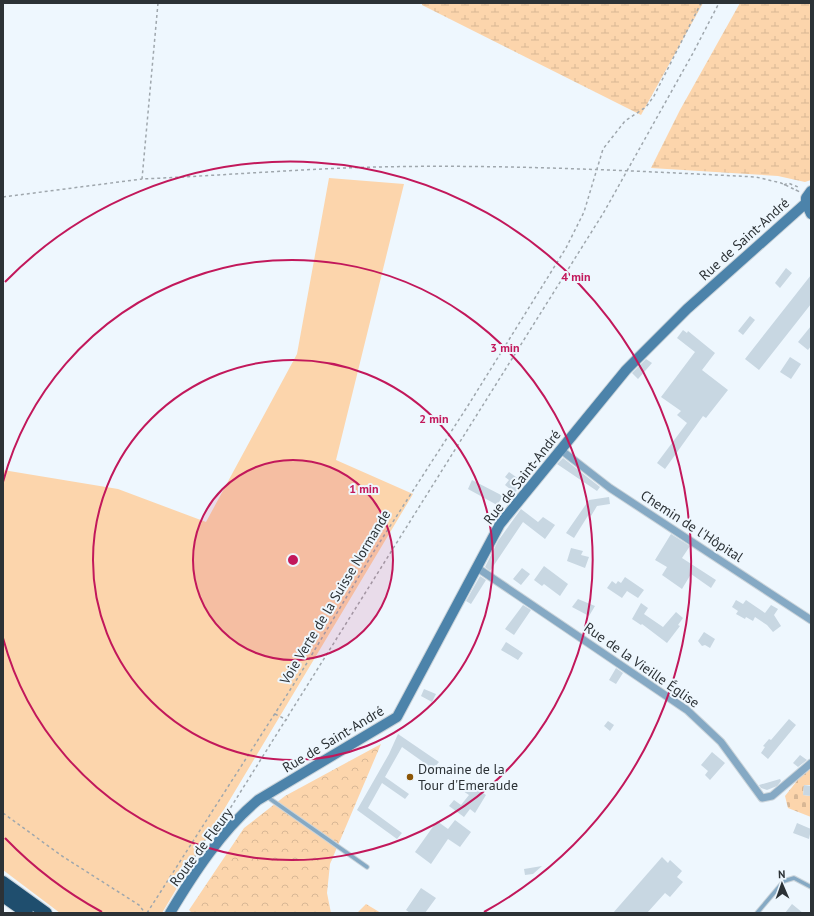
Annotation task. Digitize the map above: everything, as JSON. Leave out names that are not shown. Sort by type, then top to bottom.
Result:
[{"type":"highway","points":[[3,882],[46,913]]},
{"type":"highway","points":[[3,896],[26,913]]},
{"type":"street","name":"Rue de Saint-André","points":[[262,798],[397,717],[500,524],[626,370],[687,309],[806,203],[806,198],[811,191]]},
{"type":"street","points":[[806,203],[811,214]]},
{"type":"street","name":"Chemin de l'Hôpital","points":[[561,450],[610,488],[811,620]]},
{"type":"street","name":"Rue de la Vieille Église","points":[[476,567],[687,710],[721,742],[762,798],[772,796],[811,763]]},
{"type":"street","name":"Route de Fleury","points":[[170,913],[218,843],[243,814],[262,798]]},
{"type":"lane","points":[[262,798],[367,867]]},
{"type":"lane","points":[[757,913],[784,881],[794,878],[811,887]]},
{"type":"path","points":[[142,179],[158,3]]},
{"type":"path","name":"Voie Verte de la Suisse Normande","points":[[146,913],[274,714],[380,541],[469,404],[566,248],[584,212],[603,149],[625,121],[646,107],[654,96],[701,3]]},
{"type":"path","points":[[191,862],[208,836],[219,826],[230,806],[287,720],[604,212],[693,53],[719,3]]},
{"type":"path","points":[[3,197],[142,179],[344,168],[529,167],[598,168],[756,177],[784,185],[800,193]]},
{"type":"path","points":[[274,714],[287,720]]},
{"type":"path","points":[[3,813],[62,856],[140,905],[146,913]]},
{"type":"green space","points":[[422,3],[703,3],[641,115],[422,5]]},
{"type":"green space","points":[[740,3],[811,3],[811,180],[805,182],[778,176],[651,168],[680,110]]},
{"type":"green space","points":[[329,178],[404,184],[336,460],[413,494],[162,913],[60,913],[3,870],[3,470],[118,489],[206,522],[297,354]]},
{"type":"green space","points":[[381,744],[330,864],[327,893],[331,913],[192,913],[189,910],[244,828],[285,796]]},
{"type":"green space","points":[[811,767],[811,785],[804,785],[803,795],[811,796],[811,817],[788,808],[785,796],[800,777]]},
{"type":"green space","points":[[366,904],[381,913],[357,913]]},
{"type":"building","points":[[786,268],[792,273],[780,288],[775,283]]},
{"type":"building","points":[[811,275],[811,304],[759,370],[745,359]]},
{"type":"building","points":[[750,316],[755,320],[743,335],[738,331]]},
{"type":"building","points":[[811,326],[811,346],[808,350],[798,342]]},
{"type":"building","points":[[683,330],[687,333],[688,331],[715,353],[702,370],[728,390],[706,418],[703,416],[665,469],[657,463],[687,423],[677,415],[681,411],[661,397],[695,352],[677,338]]},
{"type":"building","points":[[790,357],[801,364],[791,379],[780,372]]},
{"type":"building","points":[[646,359],[652,363],[638,379],[632,373]]},
{"type":"building","points":[[563,458],[600,487],[597,491],[557,464]]},
{"type":"building","points":[[509,472],[523,482],[515,493],[505,485],[509,480],[505,477]]},
{"type":"building","points":[[472,480],[503,496],[497,505],[468,489]]},
{"type":"building","points":[[609,497],[610,504],[597,506],[591,516],[589,514],[574,538],[566,533],[589,500]]},
{"type":"building","points":[[521,509],[538,522],[543,517],[555,525],[545,539],[523,522],[490,571],[485,567],[498,541]]},
{"type":"building","points":[[671,534],[690,546],[682,558],[716,580],[711,588],[691,574],[682,589],[662,575],[667,567],[655,560]]},
{"type":"building","points":[[571,548],[583,551],[581,555],[589,557],[585,568],[567,561]]},
{"type":"building","points":[[544,566],[568,584],[560,596],[544,584],[542,586],[534,580]]},
{"type":"building","points":[[522,568],[530,574],[521,585],[513,579]]},
{"type":"building","points":[[480,576],[486,580],[471,604],[466,601]]},
{"type":"building","points":[[625,577],[644,590],[638,598],[627,591],[622,598],[607,588],[612,581],[616,584],[618,581],[621,583]]},
{"type":"building","points":[[578,599],[595,606],[589,616],[572,607]]},
{"type":"building","points":[[736,600],[743,604],[746,600],[765,613],[771,605],[778,609],[774,615],[781,626],[773,632],[767,625],[755,617],[753,621],[736,614],[738,611],[732,607]]},
{"type":"building","points":[[641,603],[648,608],[644,614],[663,627],[676,612],[683,618],[678,625],[680,626],[667,643],[642,624],[641,625],[632,619]]},
{"type":"building","points":[[523,605],[531,610],[514,635],[505,629]]},
{"type":"building","points":[[704,632],[715,639],[710,648],[705,645],[702,646],[698,641]]},
{"type":"building","points":[[506,642],[523,653],[518,660],[501,650]]},
{"type":"building","points":[[616,668],[623,673],[616,684],[609,680]]},
{"type":"building","points":[[424,689],[436,694],[432,702],[421,696]]},
{"type":"building","points":[[789,719],[796,725],[768,759],[761,753],[765,747],[763,746],[769,739],[771,740]]},
{"type":"building","points":[[608,721],[614,725],[610,731],[604,726]]},
{"type":"building","points":[[398,734],[439,762],[433,769],[402,747],[385,777],[409,794],[405,799],[382,783],[368,808],[402,833],[397,839],[357,810],[389,754]]},
{"type":"building","points":[[712,752],[725,763],[710,780],[705,775],[708,771],[701,765]]},
{"type":"building","points":[[800,755],[807,760],[798,767],[793,763]]},
{"type":"building","points":[[780,779],[781,781],[777,786],[767,790],[761,788],[759,785]]},
{"type":"building","points":[[466,781],[486,795],[475,813],[470,809],[464,817],[449,806],[454,800],[461,805],[469,795],[460,789]]},
{"type":"building","points":[[804,785],[811,786],[811,796],[803,795]]},
{"type":"building","points":[[455,820],[471,832],[460,847],[448,839],[431,864],[415,852],[437,821],[448,829]]},
{"type":"building","points":[[797,823],[811,829],[809,839],[793,833]]},
{"type":"building","points":[[662,857],[668,863],[670,860],[682,871],[677,877],[683,882],[670,897],[665,893],[647,913],[613,913]]},
{"type":"building","points":[[542,866],[533,874],[525,875],[524,869]]},
{"type":"building","points":[[421,888],[436,898],[425,913],[410,913],[406,910]]},
{"type":"building","points":[[792,904],[803,913],[785,913]]},
{"type":"place","name":"Domaine de la Tour d'Emeraude","points":[[410,777]]}]
